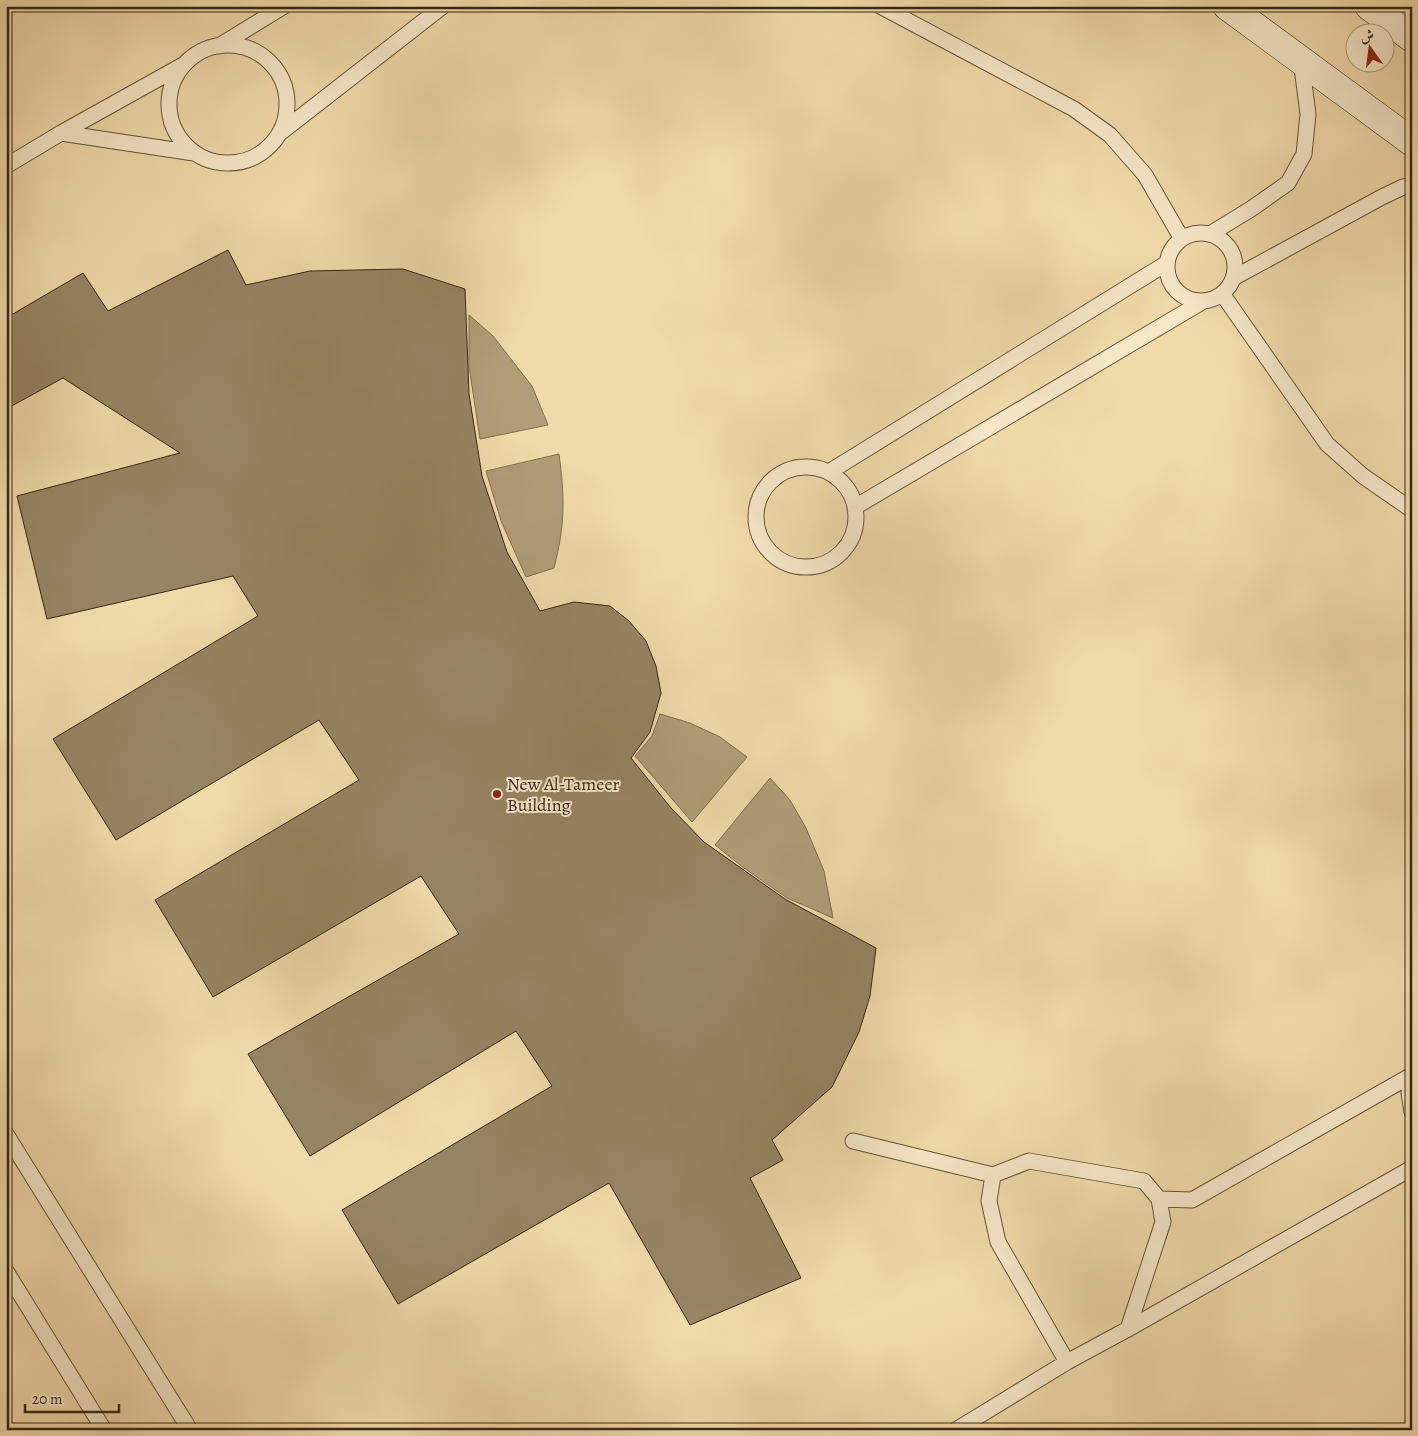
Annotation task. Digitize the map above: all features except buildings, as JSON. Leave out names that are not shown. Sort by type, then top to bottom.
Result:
[{"type":"main road","points":[[1228,6],[1412,142]]},
{"type":"main road","points":[[1369,6],[1412,38]]},
{"type":"lane","points":[[6,166],[60,133],[184,65],[200,52],[218,46],[284,6]]},
{"type":"lane","points":[[60,133],[194,152],[213,161],[232,163],[252,158],[268,148],[280,133],[443,6]]},
{"type":"lane","points":[[880,6],[1074,109],[1110,135],[1145,175],[1182,239]]},
{"type":"lane","points":[[218,46],[237,46],[255,52],[270,63],[281,78],[287,96],[286,115],[280,133]]},
{"type":"lane","points":[[1210,234],[1251,209],[1288,183],[1304,154],[1308,114],[1301,60]]},
{"type":"lane","points":[[184,65],[174,81],[169,101],[171,121],[180,139],[194,152]]},
{"type":"lane","points":[[1235,276],[1382,197],[1403,187],[1412,186]]},
{"type":"lane","points":[[1199,233],[1210,234],[1220,238],[1231,250],[1236,266],[1235,276],[1230,287],[1223,295],[1213,300],[1202,302],[1190,300],[1172,286],[1167,274],[1170,252],[1182,239],[1188,236],[1199,233]]},
{"type":"lane","points":[[829,472],[1167,263]]},
{"type":"lane","points":[[1223,295],[1327,444],[1363,476],[1412,510]]},
{"type":"lane","points":[[856,507],[1202,302]]},
{"type":"lane","points":[[805,466],[822,469],[838,478],[849,491],[856,507],[856,525],[850,541],[839,554],[824,564],[807,567],[791,565],[777,558],[766,547],[758,533],[755,518],[757,502],[764,488],[774,477],[788,470],[805,466]]},
{"type":"lane","points":[[1412,1076],[1409,1093],[1412,1112]]},
{"type":"lane","points":[[1159,1199],[1192,1200],[1412,1076]]},
{"type":"lane","points":[[6,1134],[190,1430]]},
{"type":"lane","points":[[853,1141],[993,1175],[1028,1161],[1144,1181],[1159,1199],[1164,1222],[1128,1329]]},
{"type":"lane","points":[[956,1430],[1067,1362],[1412,1168]]},
{"type":"lane","points":[[993,1175],[989,1201],[998,1242],[1067,1362]]},
{"type":"lane","points":[[9,1281],[104,1430]]},
{"type":"shaded area","points":[[469,315],[493,336],[532,386],[548,425],[480,439],[469,366]]},
{"type":"shaded area","points":[[559,454],[563,511],[554,568],[526,577],[501,521],[486,471]]},
{"type":"shaded area","points":[[660,714],[690,723],[720,737],[747,757],[692,822],[635,756],[652,736]]},
{"type":"shaded area","points":[[770,778],[790,800],[806,828],[824,871],[833,918],[787,898],[715,845]]},
{"type":"place","name":"New Al-Tameer Building","points":[[497,794]]}]
